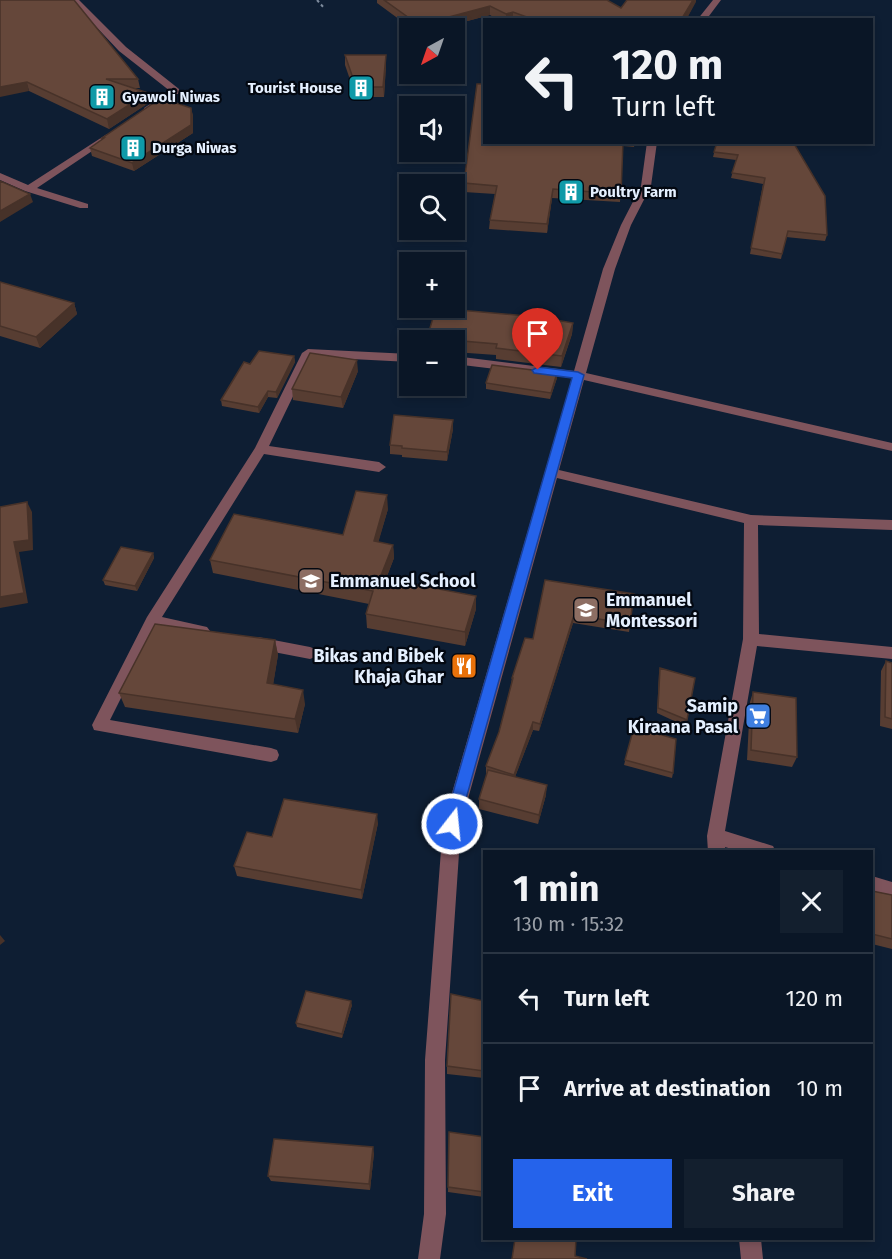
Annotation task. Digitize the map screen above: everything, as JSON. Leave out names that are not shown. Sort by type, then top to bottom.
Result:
[{"type":"street","points":[[75,0],[104,33],[144,69],[176,91],[135,117]]},
{"type":"street","points":[[703,18],[717,0]]},
{"type":"street","points":[[29,189],[116,130]]},
{"type":"street","points":[[429,1259],[435,1214],[435,1060],[452,824],[609,269],[626,225],[646,186],[652,144]]},
{"type":"street","points":[[0,176],[29,189],[84,206]]},
{"type":"street","points":[[271,755],[99,725],[152,621],[261,449],[308,353],[399,357]]},
{"type":"street","points":[[465,361],[578,375],[892,447]]},
{"type":"street","points":[[261,449],[379,467]]},
{"type":"street","points":[[550,472],[752,520],[892,525]]},
{"type":"street","points":[[752,520],[751,639],[716,844],[754,850]]},
{"type":"street","points":[[152,621],[220,635]]},
{"type":"street","points":[[751,639],[892,653]]},
{"type":"street","points":[[243,640],[310,653]]},
{"type":"street","points":[[873,884],[892,890]]},
{"type":"street","points":[[750,1240],[752,1259]]},
{"type":"path","points":[[317,0],[325,9]]},
{"type":"building","points":[[0,0],[74,0],[138,79],[106,79],[148,93],[107,119],[27,82],[0,87]]},
{"type":"building","points":[[384,0],[607,0],[621,8],[627,0],[693,0],[682,18],[530,18],[513,12],[506,14],[490,6],[445,18],[409,18]]},
{"type":"building","points":[[345,55],[386,55],[383,87],[356,87]]},
{"type":"building","points":[[477,84],[483,84],[483,144],[623,144],[621,194],[553,189],[547,224],[490,220],[497,186],[465,183]]},
{"type":"building","points":[[161,98],[191,108],[191,125],[132,163],[90,148],[104,138],[102,138]]},
{"type":"building","points":[[716,144],[794,144],[825,196],[827,235],[788,231],[782,254],[751,248],[765,178],[732,173],[738,155],[714,152]]},
{"type":"building","points":[[0,181],[30,194],[0,211]]},
{"type":"building","points":[[0,282],[74,303],[36,337],[0,326]]},
{"type":"building","points":[[465,311],[539,317],[573,323],[562,356],[496,348],[497,344],[465,341],[465,330],[429,330],[433,318],[465,318]]},
{"type":"building","points":[[259,351],[294,356],[276,392],[268,391],[258,407],[221,400],[244,362],[250,364]]},
{"type":"building","points":[[310,353],[357,360],[341,397],[292,389]]},
{"type":"building","points":[[492,365],[557,373],[551,393],[486,383]]},
{"type":"building","points":[[394,415],[453,420],[447,452],[390,445]]},
{"type":"building","name":"Emmanuel School","points":[[356,491],[387,495],[374,541],[393,545],[380,578],[476,596],[465,632],[366,614],[373,591],[210,560],[234,514],[343,535]]},
{"type":"building","points":[[27,502],[29,540],[14,542],[24,593],[0,597],[0,507]]},
{"type":"building","points":[[121,547],[153,553],[135,586],[103,580]]},
{"type":"building","points":[[545,580],[634,594],[630,624],[574,615],[540,724],[533,722],[514,775],[486,766],[499,732],[512,678],[525,638],[533,639]]},
{"type":"building","points":[[155,624],[275,640],[267,683],[303,690],[295,719],[119,693]]},
{"type":"building","points":[[886,661],[892,663],[892,719],[885,717]]},
{"type":"building","points":[[660,668],[695,678],[687,720],[658,708]]},
{"type":"building","points":[[753,692],[796,698],[797,757],[751,750]]},
{"type":"building","points":[[634,727],[676,739],[673,773],[625,760]]},
{"type":"building","points":[[488,770],[547,785],[539,815],[479,799]]},
{"type":"building","points":[[284,799],[377,814],[361,890],[234,866],[247,832],[272,837]]},
{"type":"building","points":[[873,891],[892,895],[892,939],[873,934]]},
{"type":"building","points":[[306,991],[351,1001],[342,1034],[296,1023]]},
{"type":"building","points":[[451,994],[483,1001],[483,1071],[447,1066]]},
{"type":"building","points":[[449,1132],[483,1137],[483,1192],[448,1187]]},
{"type":"building","points":[[274,1139],[373,1147],[369,1184],[268,1176]]},
{"type":"building","points":[[515,1240],[576,1240],[575,1256],[587,1259],[512,1259]]},
{"type":"place","name":"Tourist House","points":[[361,88]]},
{"type":"place","name":"Gyawoli Niwas","points":[[102,97]]},
{"type":"place","name":"Durga Niwas","points":[[133,148]]},
{"type":"place","name":"Poultry Farm","points":[[571,192]]},
{"type":"place","name":"Emmanuel School","points":[[311,581]]},
{"type":"place","name":"Emmanuel Montessori","points":[[586,610]]},
{"type":"place","name":"Bikas and Bibek Khaja Ghar","points":[[464,666]]},
{"type":"place","name":"Samip Kiraana Pasal","points":[[758,716]]},
{"type":"route","points":[[452,824],[578,375],[538,370]]}]
